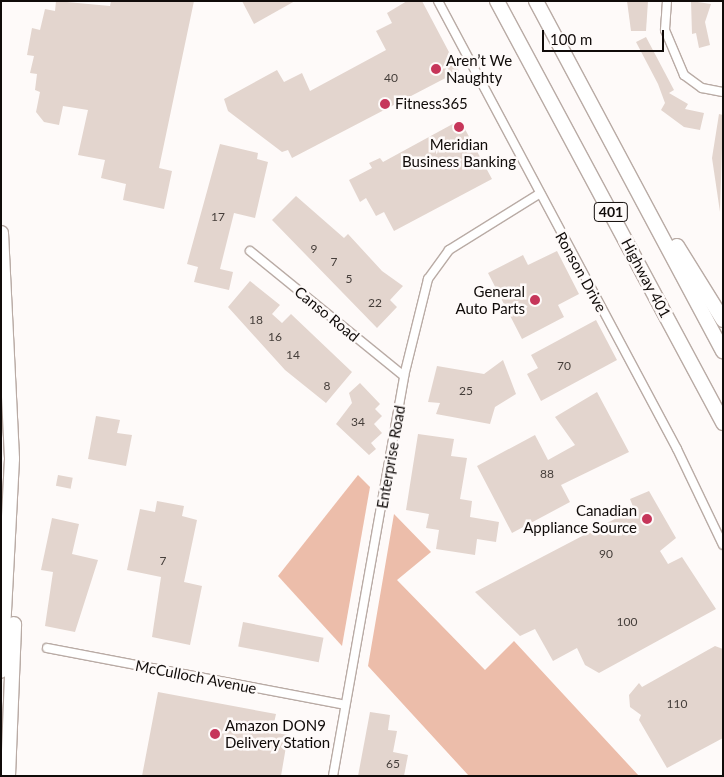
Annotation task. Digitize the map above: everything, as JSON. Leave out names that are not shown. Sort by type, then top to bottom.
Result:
[{"type":"highway","name":"Highway 401","points":[[498,1],[723,423]]},
{"type":"highway","name":"401","points":[[536,1],[723,352]]},
{"type":"highway","points":[[616,149],[723,320]]},
{"type":"highway","points":[[1,233],[16,584],[8,776]]},
{"type":"highway","points":[[1,671],[12,459]]},
{"type":"street","name":"Ronson Drive","points":[[438,1],[539,194],[678,449],[723,545]]},
{"type":"street","points":[[667,1],[665,30],[684,75],[702,88],[723,92]]},
{"type":"street","name":"Enterprise Road","points":[[333,776],[344,705],[417,310],[428,279],[444,257],[539,194]]},
{"type":"street","name":"Canso Road","points":[[250,251],[404,376]]},
{"type":"street","name":"McCulloch Avenue","points":[[47,648],[344,705]]},
{"type":"shaded area","points":[[358,475],[370,487],[342,646],[278,576]]},
{"type":"shaded area","points":[[394,514],[431,552],[397,580],[485,670],[514,641],[639,776],[469,776],[368,666]]},
{"type":"building","points":[[56,1],[110,6],[111,1],[194,1],[159,168],[172,171],[164,209],[123,200],[126,184],[101,178],[105,160],[78,155],[88,110],[63,106],[59,125],[44,122],[36,112],[40,92],[35,90],[37,74],[30,73],[34,56],[27,55],[32,28],[40,30],[45,9],[55,11]]},
{"type":"building","points":[[242,1],[295,1],[254,24]]},
{"type":"building","points":[[407,1],[422,1],[459,71],[292,158],[288,150],[282,152],[228,111],[224,99],[277,70],[284,82],[302,73],[310,91],[386,50],[376,31],[392,23],[387,13]]},
{"type":"building","points":[[627,1],[648,1],[646,31],[631,31]]},
{"type":"building","points":[[691,1],[711,4],[705,22],[710,45],[699,48],[696,33],[692,34]]},
{"type":"building","points":[[646,37],[674,90],[669,93],[688,104],[685,109],[704,113],[700,130],[684,127],[661,110],[665,103],[658,84],[636,42]]},
{"type":"building","points":[[719,114],[723,115],[720,212],[712,158]]},
{"type":"building","points":[[460,120],[492,179],[394,231],[384,212],[376,216],[366,198],[360,202],[349,180],[372,168],[369,163],[380,158],[383,162]]},
{"type":"building","points":[[220,144],[258,153],[257,159],[268,162],[255,218],[234,213],[220,269],[233,272],[229,290],[194,282],[198,267],[187,264]]},
{"type":"building","points":[[296,196],[344,238],[348,234],[382,271],[403,286],[390,300],[397,307],[377,328],[272,220]]},
{"type":"building","name":"General Auto Parts","points":[[557,251],[579,294],[558,305],[564,317],[522,339],[488,273],[523,255],[528,265]]},
{"type":"building","points":[[250,281],[280,305],[272,314],[282,323],[291,314],[352,372],[326,403],[285,370],[228,307]]},
{"type":"building","points":[[596,320],[617,360],[541,401],[527,374],[538,368],[531,355]]},
{"type":"building","points":[[503,360],[516,394],[495,407],[490,424],[436,414],[440,403],[428,402],[437,366],[484,374]]},
{"type":"building","points":[[360,383],[380,404],[375,409],[382,416],[374,424],[382,433],[371,443],[376,449],[369,455],[336,424],[352,403],[349,393]]},
{"type":"building","points":[[597,392],[629,452],[561,485],[570,502],[512,533],[477,466],[535,435],[548,460],[575,445],[555,417]]},
{"type":"building","points":[[96,416],[120,420],[117,433],[132,435],[126,466],[88,459]]},
{"type":"building","points":[[418,434],[454,439],[451,456],[467,458],[460,499],[472,501],[470,517],[499,522],[496,542],[477,539],[475,555],[436,549],[439,530],[426,528],[429,514],[406,510]]},
{"type":"building","points":[[58,475],[73,478],[71,489],[56,486]]},
{"type":"building","points":[[649,491],[676,538],[660,551],[668,564],[682,557],[716,609],[599,673],[585,665],[577,648],[553,661],[535,629],[520,636],[475,592],[634,509],[630,499]]},
{"type":"building","points":[[157,501],[184,506],[182,516],[197,520],[184,582],[202,586],[190,645],[152,637],[161,577],[127,570],[140,509],[155,512]]},
{"type":"building","points":[[52,518],[79,524],[72,554],[98,560],[75,632],[45,626],[53,572],[41,570]]},
{"type":"building","points":[[243,622],[323,638],[319,662],[238,647]]},
{"type":"building","points":[[715,646],[723,649],[723,738],[667,768],[639,720],[641,715],[630,707],[629,695],[639,683],[642,687]]},
{"type":"building","name":"Amazon DON9 Delivery Station","points":[[158,692],[276,714],[272,732],[288,735],[281,776],[142,776]]},
{"type":"building","points":[[370,712],[390,715],[388,730],[397,731],[393,752],[408,755],[404,776],[358,776]]},
{"type":"place","name":"Aren’t We Naughty","points":[[436,69]]},
{"type":"place","name":"Fitness365","points":[[385,104]]},
{"type":"place","name":"Meridian Business Banking","points":[[459,127]]},
{"type":"place","name":"General Auto Parts","points":[[535,300]]},
{"type":"place","name":"Canadian Appliance Source","points":[[647,519]]},
{"type":"place","name":"Amazon DON9 Delivery Station","points":[[215,734]]}]
